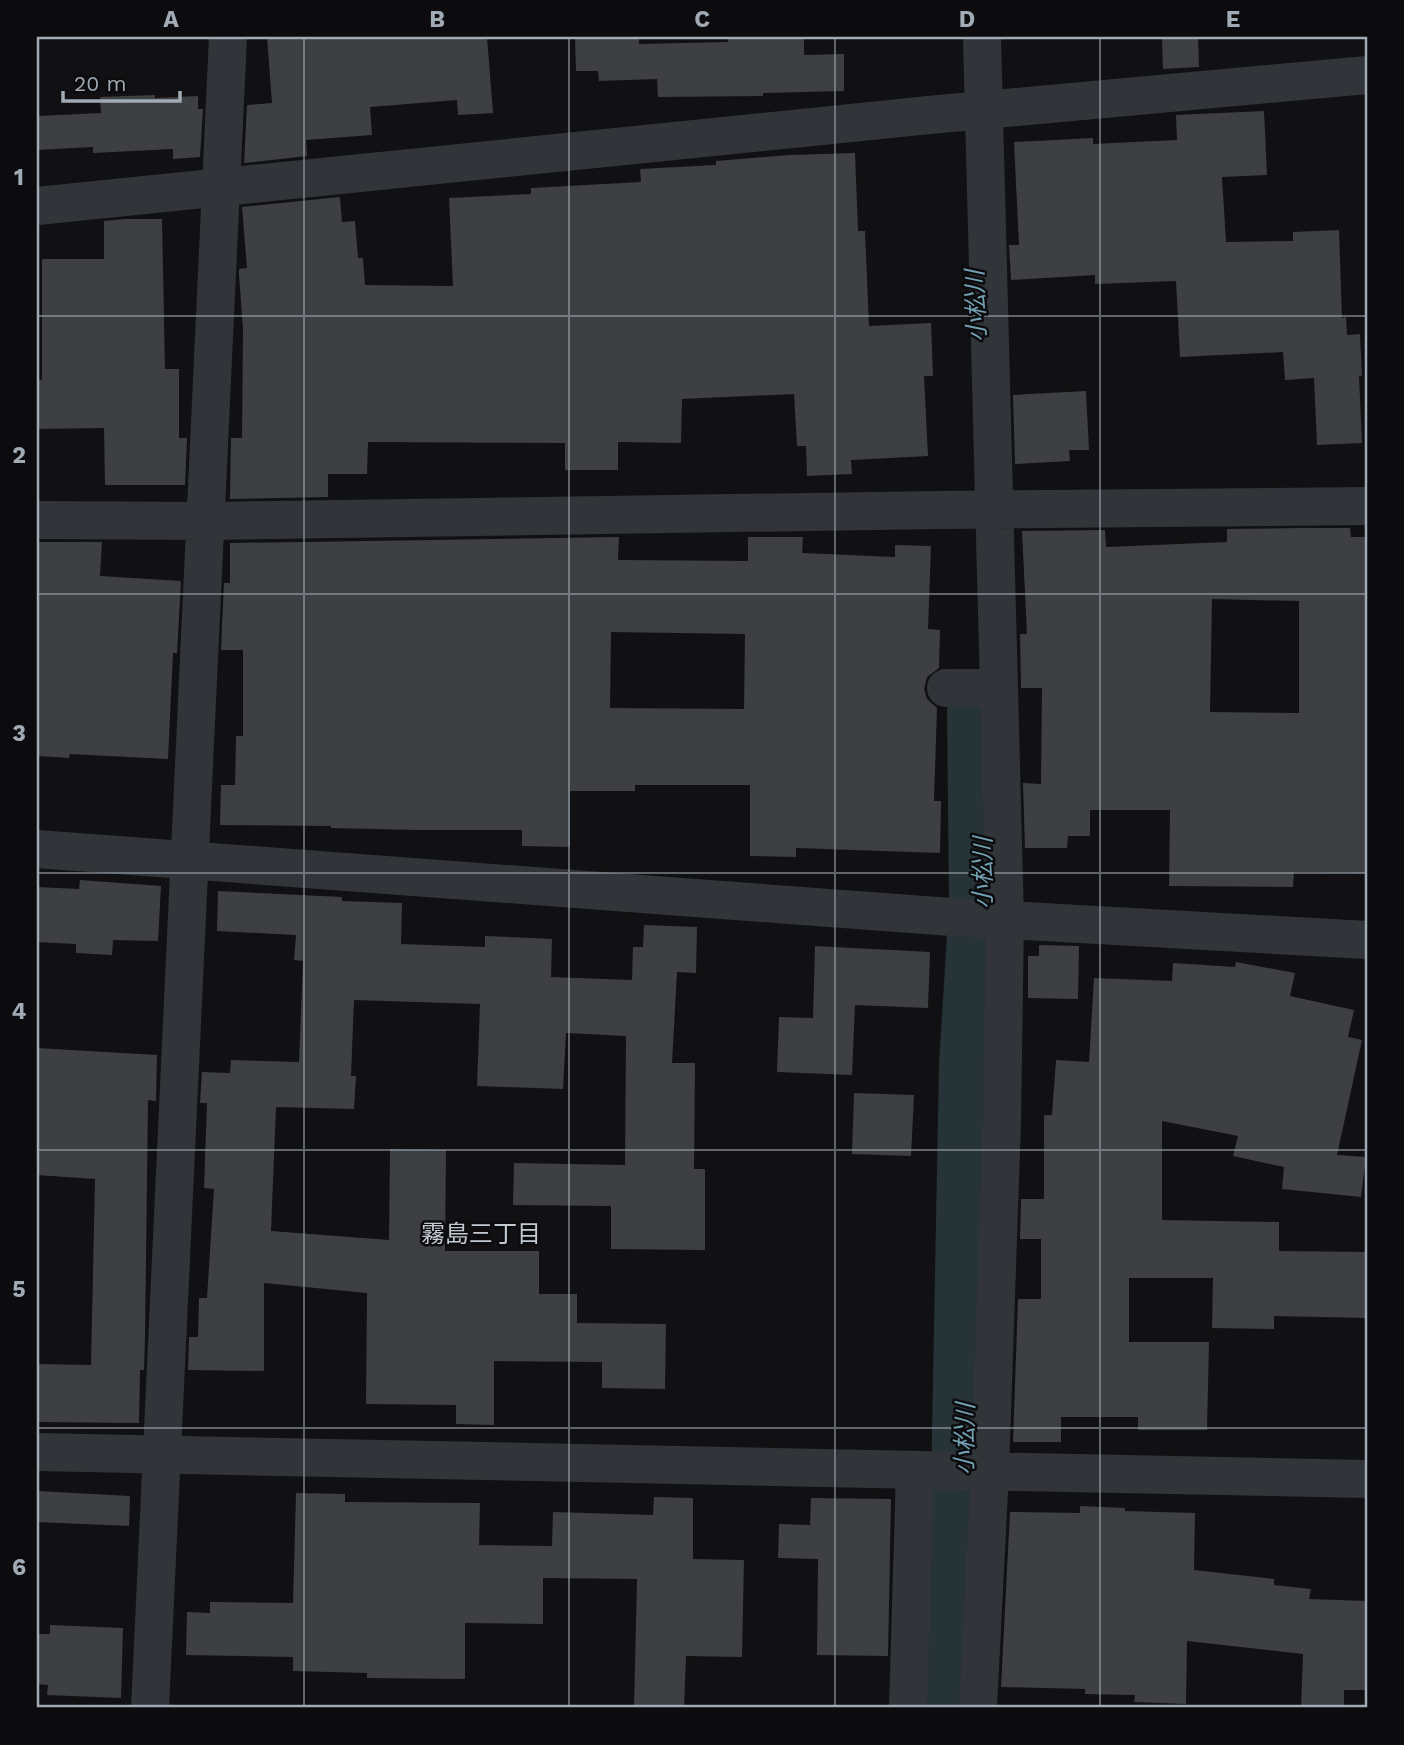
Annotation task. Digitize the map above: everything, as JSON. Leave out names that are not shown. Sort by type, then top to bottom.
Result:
[{"type":"street","points":[[150,1708],[228,37]]},
{"type":"street","points":[[978,1708],[1002,1135],[1005,920],[982,37]]},
{"type":"street","points":[[37,206],[929,115],[1367,75]]},
{"type":"street","points":[[37,520],[207,521],[1367,506]]},
{"type":"street","points":[[946,688],[997,688]]},
{"type":"street","points":[[37,849],[951,917],[1367,940]]},
{"type":"street","points":[[37,1452],[1367,1479]]},
{"type":"street","points":[[908,1708],[915,1471]]},
{"type":"building","points":[[267,37],[487,37],[493,113],[458,115],[457,100],[370,107],[372,135],[306,140],[307,156],[244,163],[247,105],[272,103]]},
{"type":"building","points":[[575,37],[639,37],[639,44],[728,42],[728,37],[804,37],[804,55],[844,54],[844,91],[763,93],[763,96],[658,97],[657,79],[599,81],[598,71],[576,71]]},
{"type":"building","points":[[1162,37],[1198,37],[1199,67],[1163,69]]},
{"type":"building","points":[[155,95],[155,98],[198,96],[198,109],[203,109],[200,157],[173,159],[173,149],[93,153],[93,147],[37,150],[37,116],[101,113],[100,97]]},
{"type":"building","points":[[1264,111],[1267,175],[1222,177],[1226,242],[1293,241],[1293,232],[1339,230],[1342,318],[1346,317],[1347,335],[1360,334],[1362,443],[1317,445],[1314,378],[1285,380],[1283,352],[1180,357],[1176,281],[1095,284],[1095,275],[1011,280],[1009,245],[1019,245],[1014,142],[1093,138],[1093,144],[1177,140],[1176,115]]},
{"type":"building","points":[[855,153],[858,231],[865,231],[869,326],[931,323],[933,376],[924,376],[928,456],[851,460],[852,474],[807,476],[806,446],[797,446],[794,394],[682,399],[681,443],[618,442],[618,470],[565,470],[565,443],[368,442],[367,474],[328,474],[328,497],[230,499],[231,438],[242,438],[243,329],[239,269],[247,268],[242,207],[340,197],[342,222],[355,221],[358,258],[363,258],[365,285],[453,286],[449,198],[531,194],[531,188],[641,182],[640,169],[716,165],[716,161],[789,155]]},
{"type":"building","points":[[162,219],[165,369],[179,369],[179,438],[187,438],[185,485],[105,485],[104,428],[37,429],[37,380],[42,380],[42,259],[104,259],[104,221]]},
{"type":"building","points":[[1086,391],[1089,450],[1069,450],[1070,461],[1015,464],[1013,395]]},
{"type":"building","points":[[1350,528],[1351,537],[1367,537],[1367,873],[1294,872],[1293,887],[1169,886],[1170,810],[1090,810],[1090,836],[1068,836],[1067,848],[1025,848],[1023,783],[1041,784],[1042,688],[1021,688],[1020,634],[1027,634],[1022,531],[1105,530],[1106,547],[1227,542],[1227,529]],"holes":[[[1212,599],[1299,601],[1299,713],[1210,712]]]},
{"type":"building","points":[[619,537],[618,560],[748,561],[748,537],[803,537],[802,553],[895,557],[895,545],[931,546],[928,629],[940,630],[939,668],[927,677],[924,689],[927,699],[937,708],[934,801],[941,801],[940,853],[796,848],[796,857],[750,856],[750,785],[635,785],[635,791],[570,791],[570,847],[522,846],[522,830],[220,825],[221,785],[235,785],[236,736],[243,736],[243,650],[221,650],[224,583],[230,583],[230,543]],"holes":[[[611,632],[745,634],[744,709],[610,708]]]},
{"type":"building","points":[[37,542],[102,542],[100,576],[181,581],[177,653],[173,653],[168,759],[70,754],[69,758],[37,756]]},
{"type":"building","points":[[80,880],[161,886],[158,941],[113,940],[112,955],[76,953],[76,944],[37,942],[37,887],[79,889]]},
{"type":"building","points":[[218,891],[402,903],[401,944],[485,947],[485,936],[552,939],[551,977],[632,980],[633,947],[643,947],[644,925],[697,927],[696,973],[677,972],[672,1063],[695,1063],[694,1169],[705,1169],[705,1250],[611,1249],[611,1206],[513,1205],[514,1163],[625,1165],[626,1036],[566,1033],[563,1089],[477,1086],[480,1004],[354,1000],[351,1076],[356,1076],[354,1109],[276,1107],[271,1231],[389,1240],[390,1149],[446,1150],[445,1251],[539,1251],[539,1294],[577,1294],[577,1323],[666,1324],[665,1389],[602,1388],[602,1362],[494,1361],[494,1425],[456,1424],[456,1405],[366,1404],[367,1293],[264,1283],[264,1371],[188,1370],[189,1337],[198,1337],[199,1298],[207,1298],[214,1189],[204,1188],[207,1103],[200,1103],[202,1072],[230,1073],[231,1060],[299,1062],[303,961],[294,960],[296,935],[217,931]]},
{"type":"building","points":[[1039,945],[1079,946],[1078,999],[1028,998],[1028,956],[1039,956]]},
{"type":"building","points":[[815,946],[930,952],[928,1008],[855,1005],[852,1075],[777,1072],[779,1017],[813,1018]]},
{"type":"building","points":[[1236,962],[1295,973],[1290,996],[1354,1010],[1348,1037],[1362,1040],[1337,1155],[1366,1157],[1361,1197],[1282,1189],[1284,1167],[1233,1156],[1238,1136],[1162,1121],[1162,1220],[1279,1222],[1279,1251],[1367,1252],[1366,1318],[1274,1316],[1274,1329],[1212,1328],[1213,1278],[1129,1278],[1129,1342],[1209,1342],[1207,1430],[1138,1430],[1138,1417],[1061,1417],[1061,1442],[1013,1442],[1018,1299],[1041,1299],[1041,1239],[1020,1239],[1021,1199],[1044,1199],[1044,1115],[1052,1115],[1056,1060],[1089,1062],[1094,978],[1172,981],[1173,963],[1235,967]]},
{"type":"building","points":[[37,1048],[157,1055],[156,1101],[148,1100],[145,1336],[144,1370],[140,1370],[139,1423],[37,1422],[37,1364],[91,1365],[95,1179],[37,1175]]},
{"type":"building","points":[[854,1093],[914,1095],[911,1156],[852,1154]]},
{"type":"building","points":[[37,1491],[130,1496],[129,1526],[37,1522]]},
{"type":"building","points":[[296,1493],[345,1494],[345,1502],[480,1503],[479,1545],[552,1546],[553,1512],[653,1515],[654,1497],[693,1498],[693,1559],[744,1560],[742,1657],[686,1656],[684,1708],[634,1708],[637,1579],[543,1578],[543,1624],[465,1623],[465,1679],[367,1678],[367,1673],[293,1671],[293,1657],[186,1655],[187,1612],[210,1613],[210,1602],[293,1603]]},
{"type":"building","points":[[811,1498],[891,1499],[888,1656],[817,1655],[818,1559],[778,1558],[779,1524],[810,1525]]},
{"type":"building","points":[[1080,1506],[1125,1508],[1125,1511],[1195,1513],[1194,1570],[1274,1579],[1274,1585],[1311,1589],[1309,1599],[1367,1601],[1367,1690],[1344,1690],[1344,1708],[1301,1708],[1303,1654],[1187,1641],[1186,1704],[1134,1702],[1135,1695],[1085,1694],[1085,1689],[1001,1687],[1010,1512],[1080,1513]]},
{"type":"building","points":[[50,1625],[123,1628],[121,1698],[47,1695],[48,1685],[37,1684],[37,1634],[50,1634]]},
{"type":"waterway","name":"小松川","points":[[958,1708],[965,1538],[974,1065],[984,903],[982,709]]},
{"type":"district","name":"霧島三丁目","points":[[481,1234]]}]
